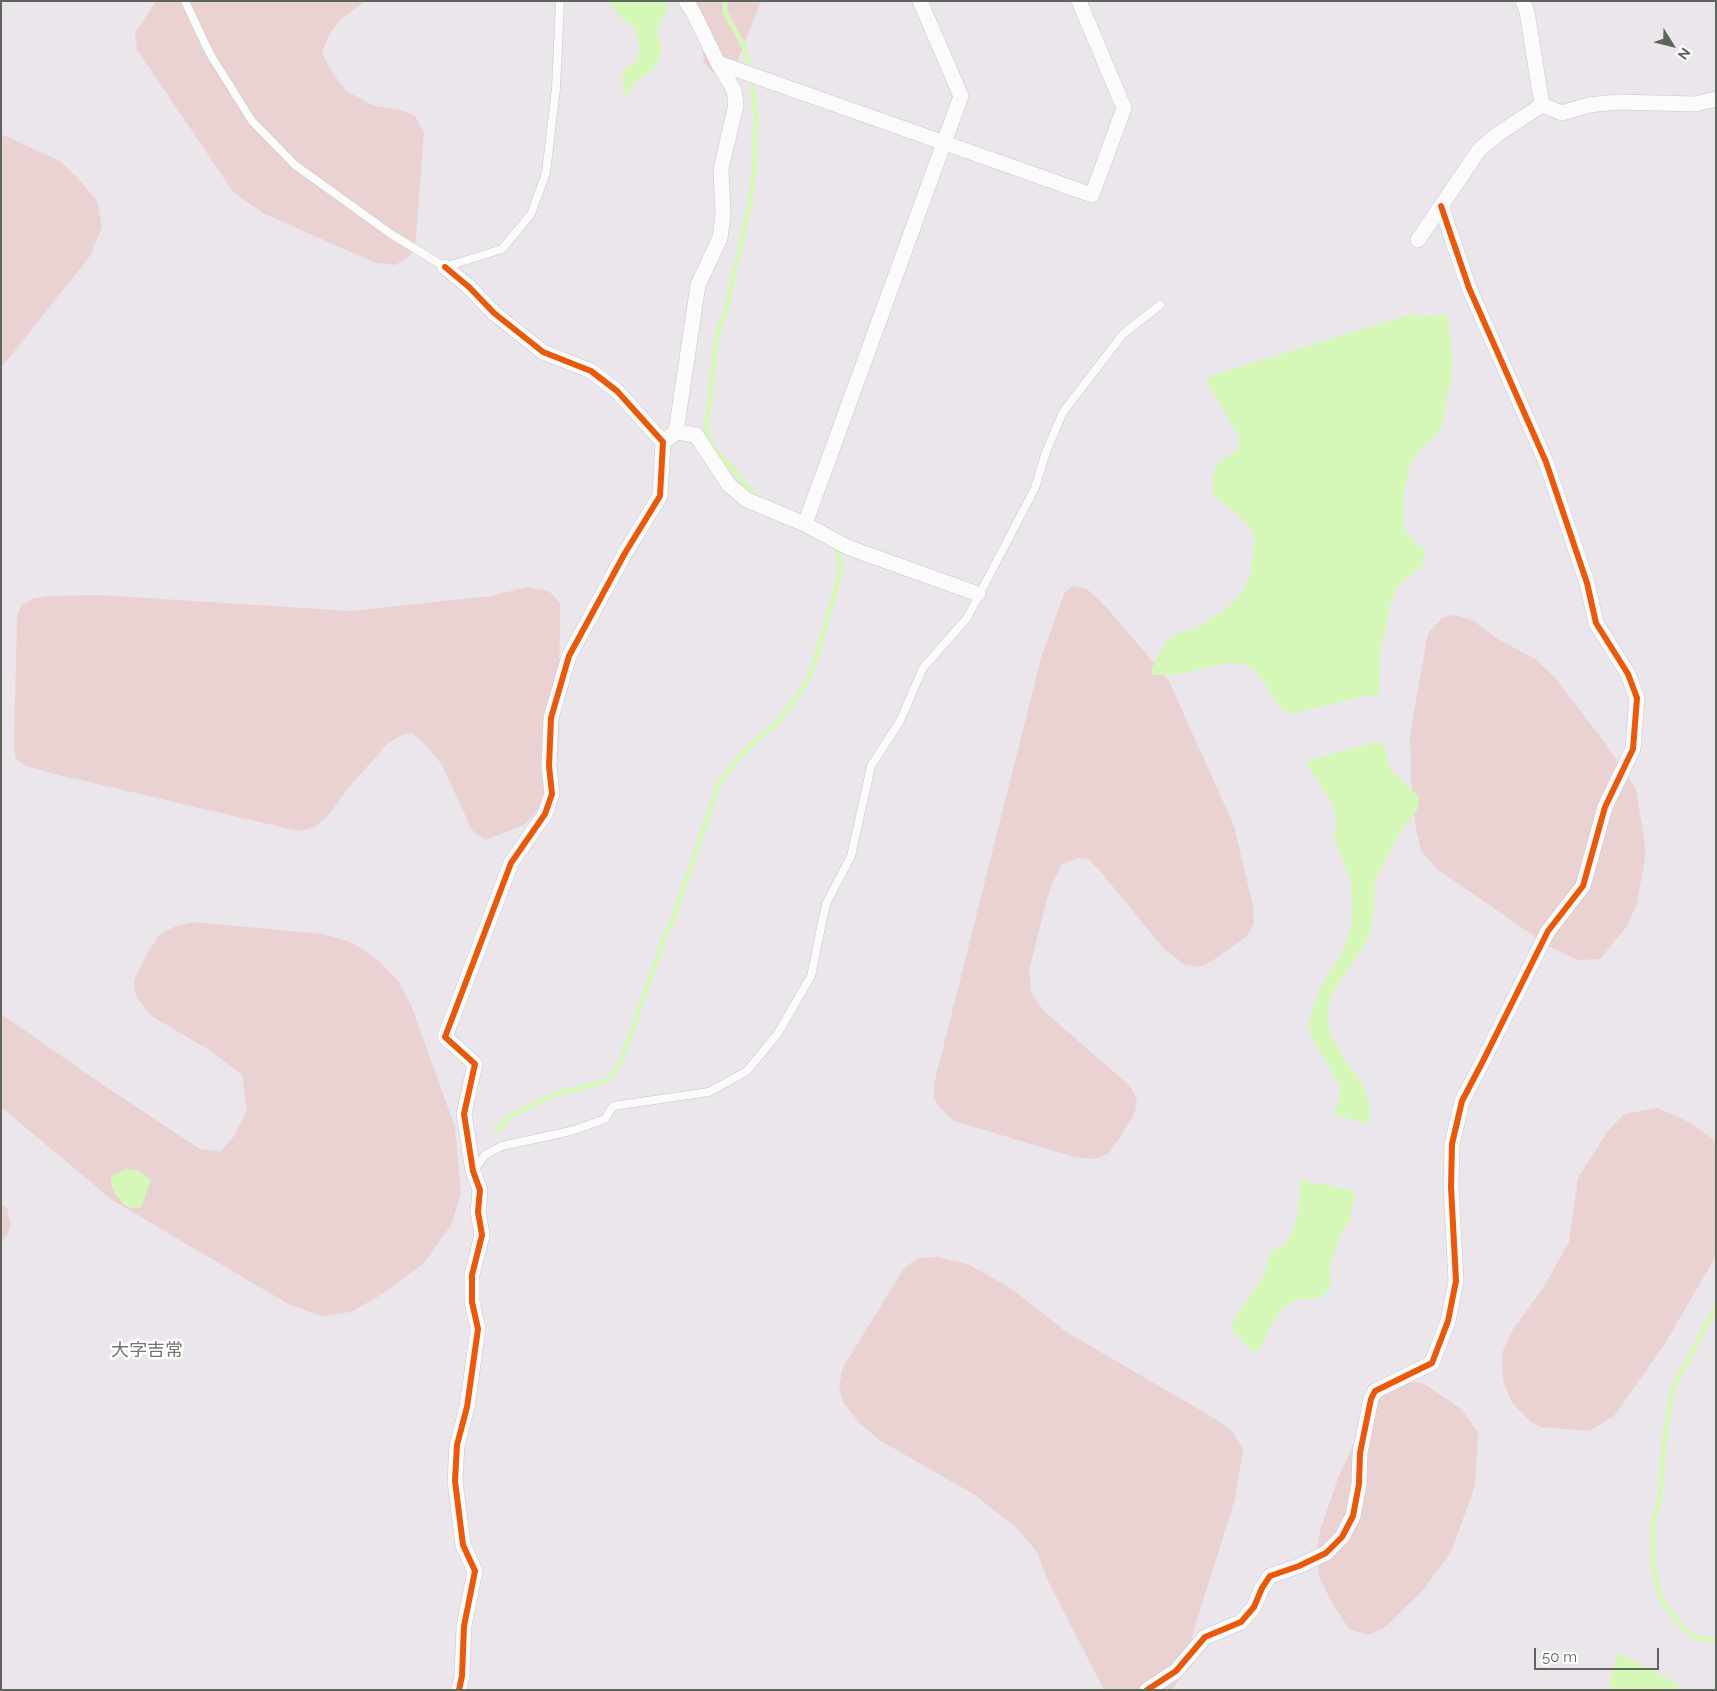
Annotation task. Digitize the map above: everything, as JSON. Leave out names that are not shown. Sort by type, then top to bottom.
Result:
[{"type":"street","points":[[663,442],[676,432],[698,285],[720,238],[723,215],[721,169],[736,105],[734,90],[686,1]]},
{"type":"street","points":[[805,524],[945,142],[960,96],[920,1]]},
{"type":"street","points":[[718,63],[1092,194],[1124,108],[1079,1]]},
{"type":"street","points":[[1523,1],[1542,105]]},
{"type":"street","points":[[1542,105],[1562,114],[1590,105],[1616,102],[1695,104],[1716,99]]},
{"type":"street","points":[[1418,240],[1480,150],[1498,134],[1542,105]]},
{"type":"street","points":[[1147,1690],[1176,1671],[1205,1637],[1242,1622],[1254,1606],[1270,1576],[1326,1554],[1346,1530],[1353,1516],[1359,1484],[1360,1453],[1375,1391],[1432,1362],[1448,1321],[1456,1281],[1451,1187],[1452,1144],[1462,1102],[1548,931],[1583,886],[1604,807],[1633,750],[1637,698],[1628,674],[1596,623],[1586,583],[1546,462],[1469,288],[1441,206]]},
{"type":"street","points":[[445,267],[469,287],[494,313],[543,352],[591,371],[617,391],[663,442],[660,496],[625,553],[569,656],[551,718],[549,766],[552,794],[545,814],[511,863],[445,1037],[475,1064],[464,1114],[474,1171],[480,1190],[478,1212],[482,1235],[472,1275],[472,1302],[478,1329],[467,1407],[456,1445],[455,1481],[463,1545],[475,1571],[464,1626],[462,1676],[459,1690]]},
{"type":"street","points":[[676,432],[696,435],[728,485],[747,500],[805,524],[847,547],[978,594]]},
{"type":"lane","points":[[186,1],[210,54],[252,121],[296,165],[391,234],[445,267],[502,249],[531,214],[546,173],[556,88],[560,1]]},
{"type":"lane","points":[[474,1171],[485,1155],[502,1146],[572,1131],[605,1118],[613,1106],[709,1092],[747,1071],[778,1033],[811,976],[826,904],[851,856],[871,766],[900,721],[924,668],[967,618],[1035,488],[1046,452],[1063,412],[1123,334],[1160,305]]},
{"type":"shaded area","points":[[156,1],[365,1],[340,20],[329,35],[322,53],[332,72],[346,91],[374,106],[401,110],[415,116],[424,133],[415,247],[408,258],[395,265],[373,262],[263,213],[233,192],[137,49],[135,33]]},
{"type":"shaded area","points":[[608,1],[664,1],[668,12],[660,21],[658,28],[661,46],[660,58],[651,72],[633,83],[630,92],[625,98],[623,72],[627,67],[638,61],[638,42],[635,28],[620,17]]},
{"type":"shaded area","points":[[697,1],[761,1],[739,57],[733,68],[723,76],[713,72],[704,63]]},
{"type":"shaded area","points":[[1,134],[60,161],[75,175],[97,201],[102,227],[90,256],[1,368]]},
{"type":"shaded area","points":[[1415,313],[1422,317],[1447,314],[1453,358],[1452,374],[1442,426],[1435,437],[1420,450],[1410,465],[1404,490],[1404,528],[1414,541],[1425,550],[1424,561],[1420,569],[1399,584],[1391,602],[1380,655],[1379,696],[1366,696],[1290,714],[1279,706],[1259,675],[1245,664],[1229,663],[1174,675],[1153,675],[1151,669],[1166,641],[1176,634],[1196,628],[1227,608],[1244,590],[1250,574],[1255,540],[1252,531],[1244,520],[1214,495],[1212,490],[1214,470],[1220,462],[1237,450],[1240,439],[1207,382],[1209,376]]},
{"type":"shaded area","points":[[1072,586],[1087,589],[1106,607],[1169,681],[1234,826],[1253,906],[1254,924],[1246,937],[1212,961],[1199,967],[1185,965],[1164,949],[1101,872],[1088,859],[1079,858],[1062,864],[1050,888],[1029,970],[1031,993],[1044,1011],[1129,1085],[1137,1099],[1135,1112],[1119,1139],[1108,1154],[1094,1159],[1075,1157],[954,1121],[939,1107],[934,1098],[934,1084],[1041,658],[1064,594]]},
{"type":"shaded area","points":[[527,587],[549,591],[560,603],[559,740],[556,777],[538,809],[524,825],[485,840],[472,830],[442,765],[429,748],[412,733],[402,735],[388,743],[350,786],[326,818],[312,828],[298,831],[55,774],[26,766],[16,759],[14,747],[17,616],[21,606],[31,599],[48,596],[99,595],[351,611],[491,596]]},
{"type":"shaded area","points":[[1452,615],[1472,620],[1499,640],[1534,658],[1555,678],[1602,739],[1636,789],[1646,852],[1637,904],[1627,926],[1600,959],[1578,960],[1550,947],[1437,869],[1421,851],[1416,829],[1411,779],[1410,734],[1428,633],[1442,618]]},
{"type":"shaded area","points":[[1376,742],[1382,743],[1386,749],[1387,759],[1392,771],[1418,796],[1419,803],[1417,810],[1398,836],[1375,881],[1374,910],[1370,934],[1330,996],[1328,1014],[1330,1033],[1367,1094],[1370,1112],[1369,1124],[1334,1115],[1340,1087],[1311,1037],[1309,1022],[1313,1007],[1322,984],[1343,951],[1351,927],[1352,903],[1351,882],[1334,838],[1336,822],[1334,806],[1305,761]]},
{"type":"shaded area","points":[[193,922],[323,934],[353,943],[378,960],[398,981],[411,1005],[455,1127],[461,1194],[451,1225],[423,1264],[376,1298],[350,1312],[322,1316],[290,1305],[112,1200],[1,1107],[1,1014],[200,1149],[220,1152],[232,1139],[247,1110],[242,1075],[209,1050],[150,1015],[136,996],[134,980],[158,936],[174,927]]},
{"type":"shaded area","points":[[1657,1108],[1691,1123],[1716,1141],[1716,1256],[1664,1345],[1614,1416],[1589,1431],[1541,1427],[1532,1423],[1512,1403],[1503,1380],[1502,1353],[1513,1329],[1542,1290],[1569,1242],[1578,1178],[1608,1131],[1624,1114]]},
{"type":"shaded area","points":[[125,1169],[137,1170],[151,1179],[141,1208],[131,1208],[124,1205],[114,1192],[111,1177]]},
{"type":"shaded area","points":[[1301,1180],[1355,1191],[1350,1220],[1340,1235],[1330,1264],[1331,1287],[1321,1298],[1302,1299],[1290,1303],[1271,1325],[1260,1349],[1257,1352],[1251,1351],[1235,1334],[1232,1327],[1233,1320],[1264,1275],[1271,1251],[1286,1244],[1295,1225]]},
{"type":"shaded area","points":[[1,1204],[7,1208],[11,1224],[7,1236],[1,1242]]},
{"type":"shaded area","points":[[937,1257],[968,1264],[1012,1289],[1065,1331],[1217,1420],[1233,1432],[1243,1450],[1235,1499],[1195,1626],[1184,1672],[1172,1690],[1104,1690],[1048,1581],[1037,1552],[1019,1530],[975,1495],[881,1441],[860,1424],[843,1402],[839,1386],[843,1367],[905,1267],[918,1258]]},
{"type":"shaded area","points":[[1391,1380],[1423,1383],[1461,1409],[1478,1432],[1475,1486],[1451,1552],[1423,1590],[1384,1628],[1368,1635],[1349,1629],[1332,1603],[1319,1577],[1317,1555],[1320,1531],[1338,1478],[1380,1388]]},
{"type":"shaded area","points":[[1618,1653],[1680,1685],[1676,1690],[1608,1690]]},
{"type":"waterway","points":[[725,1],[725,12],[744,47],[751,74],[757,126],[755,129],[755,161],[750,202],[724,318],[720,323],[716,343],[706,430],[712,446],[758,499]]},
{"type":"waterway","points":[[496,1131],[511,1116],[552,1095],[609,1079],[620,1064],[667,930],[671,925],[718,786],[736,761],[754,742],[777,723],[807,682],[834,597],[841,566],[835,544]]},
{"type":"waterway","points":[[1716,1306],[1672,1390],[1664,1442],[1660,1496],[1653,1522],[1653,1566],[1661,1600],[1683,1628],[1694,1637],[1716,1641]]},
{"type":"cycle path","points":[[1147,1690],[1176,1671],[1205,1637],[1241,1622],[1254,1607],[1262,1588],[1270,1576],[1299,1566],[1326,1553],[1342,1537],[1353,1516],[1359,1484],[1360,1453],[1371,1399],[1375,1391],[1432,1363],[1448,1321],[1456,1281],[1451,1187],[1452,1144],[1462,1101],[1548,931],[1583,886],[1605,807],[1633,749],[1637,698],[1628,674],[1596,623],[1587,583],[1546,462],[1469,288],[1441,206]]},
{"type":"cycle path","points":[[445,267],[469,287],[494,313],[543,352],[591,371],[617,391],[663,442],[660,496],[625,553],[569,656],[551,718],[549,766],[552,794],[545,814],[511,863],[445,1037],[475,1064],[464,1114],[473,1171],[480,1190],[478,1212],[482,1235],[472,1275],[472,1302],[478,1329],[467,1407],[457,1445],[455,1481],[463,1545],[475,1571],[464,1626],[462,1676],[459,1690]]},
{"type":"district","name":"大字吉常","points":[[147,1351]]}]
